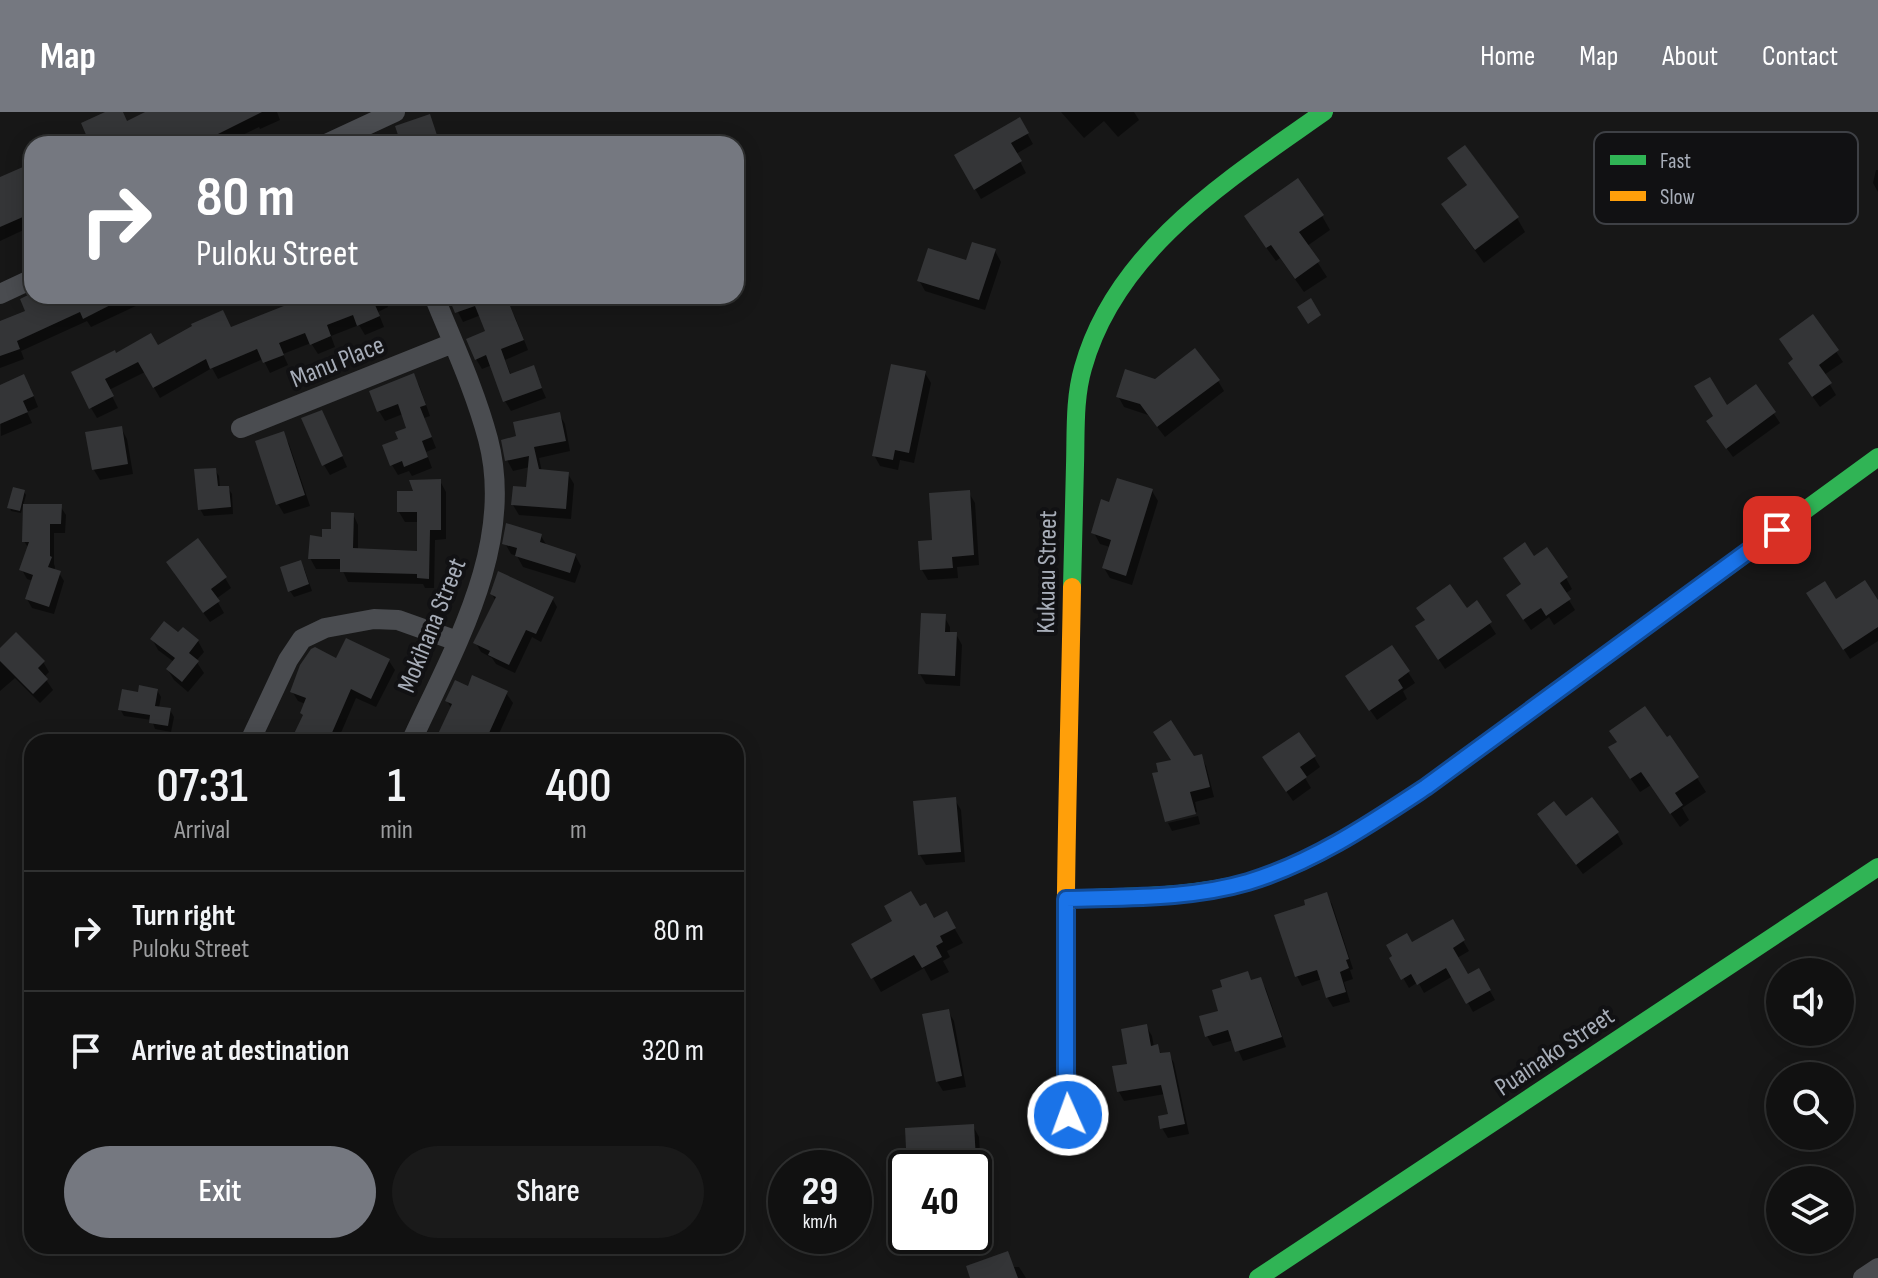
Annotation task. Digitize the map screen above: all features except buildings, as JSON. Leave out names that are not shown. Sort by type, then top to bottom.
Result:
[{"type":"main road","name":"Kukuau Street","points":[[1069,1136],[1066,899],[1076,412],[1084,366],[1098,327],[1122,286],[1150,249],[1214,191],[1324,112]]},
{"type":"main road","points":[[1066,899],[1182,894],[1248,882],[1311,858],[1426,787],[1878,457]]},
{"type":"main road","name":"Puainako Street","points":[[1258,1278],[1878,867]]},
{"type":"street","points":[[369,135],[395,112]]},
{"type":"street","points":[[0,294],[24,283]]},
{"type":"street","name":"Mokihana Street","points":[[415,734],[480,583],[492,537],[495,489],[489,441],[437,304]]},
{"type":"street","name":"Manu Place","points":[[241,428],[453,343]]},
{"type":"street","points":[[253,734],[288,660],[302,639],[325,628],[374,619],[398,620],[457,641]]},
{"type":"street","points":[[1863,1278],[1878,1268]]},
{"type":"traffic: fast","points":[[1072,587],[1077,404],[1083,368],[1099,326],[1121,287],[1180,220],[1324,112]]},
{"type":"traffic: fast","points":[[1066,899],[1204,891],[1248,882],[1319,853],[1426,787],[1878,457]]},
{"type":"traffic: fast","points":[[1258,1278],[1878,867]]},
{"type":"traffic: slow","points":[[1069,1136],[1066,930],[1072,587]]},
{"type":"route","points":[[1068,1115],[1066,899],[1182,894],[1248,882],[1311,858],[1426,787],[1777,530]]}]
